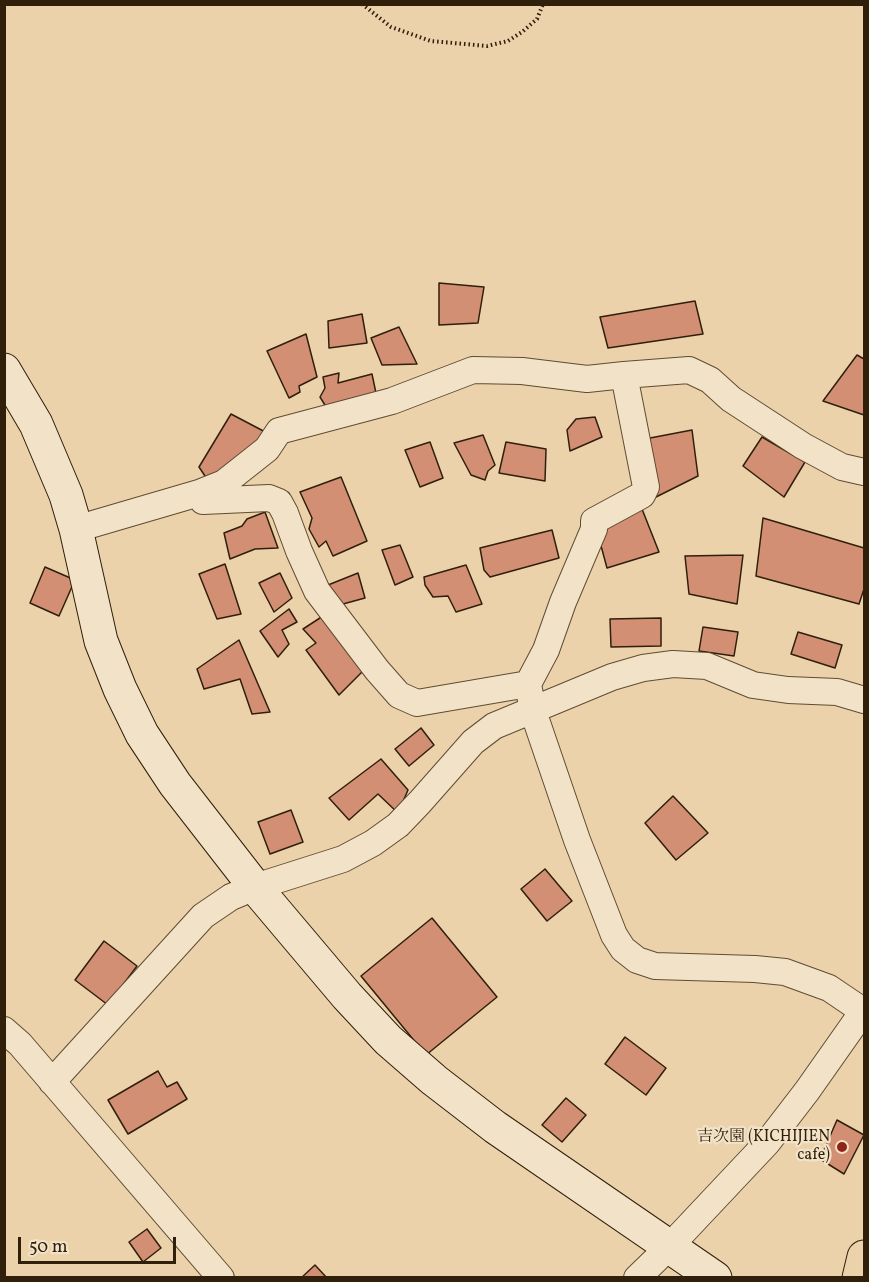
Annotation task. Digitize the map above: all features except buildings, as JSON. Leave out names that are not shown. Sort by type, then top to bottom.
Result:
[{"type":"main road","points":[[860,1278],[864,1257]]},
{"type":"street","points":[[4,370],[36,424],[66,495],[76,528],[101,640],[120,689],[142,734],[175,784],[255,887],[347,996],[388,1040],[426,1074],[495,1127],[715,1278]]},
{"type":"street","points":[[76,528],[199,493],[224,483],[267,449],[279,431],[392,401],[472,370],[522,371],[586,379],[689,370],[710,380],[731,399],[803,446],[842,467],[864,472]]},
{"type":"street","points":[[624,375],[646,487],[642,495],[594,521],[594,529],[563,602],[546,650],[528,684],[533,711],[577,840],[614,935],[623,949],[637,960],[655,966],[785,972],[829,988],[864,1010],[807,1091],[766,1143],[637,1278]]},
{"type":"street","points":[[199,493],[203,501],[269,498],[279,502],[316,591],[399,695],[417,703],[528,684]]},
{"type":"street","points":[[52,1082],[203,916],[231,897],[343,859],[373,843],[398,825],[472,742],[494,726],[612,677],[643,668],[673,664],[707,666],[753,685],[788,690],[837,692],[864,700]]},
{"type":"street","points":[[4,1030],[20,1044],[221,1278]]},
{"type":"path","points":[[362,4],[391,27],[431,41],[487,46],[508,40],[522,32],[537,19],[543,4]]},
{"type":"place","name":"吉次園 (KICHIJIEN cafe)","points":[[842,1147]]}]
